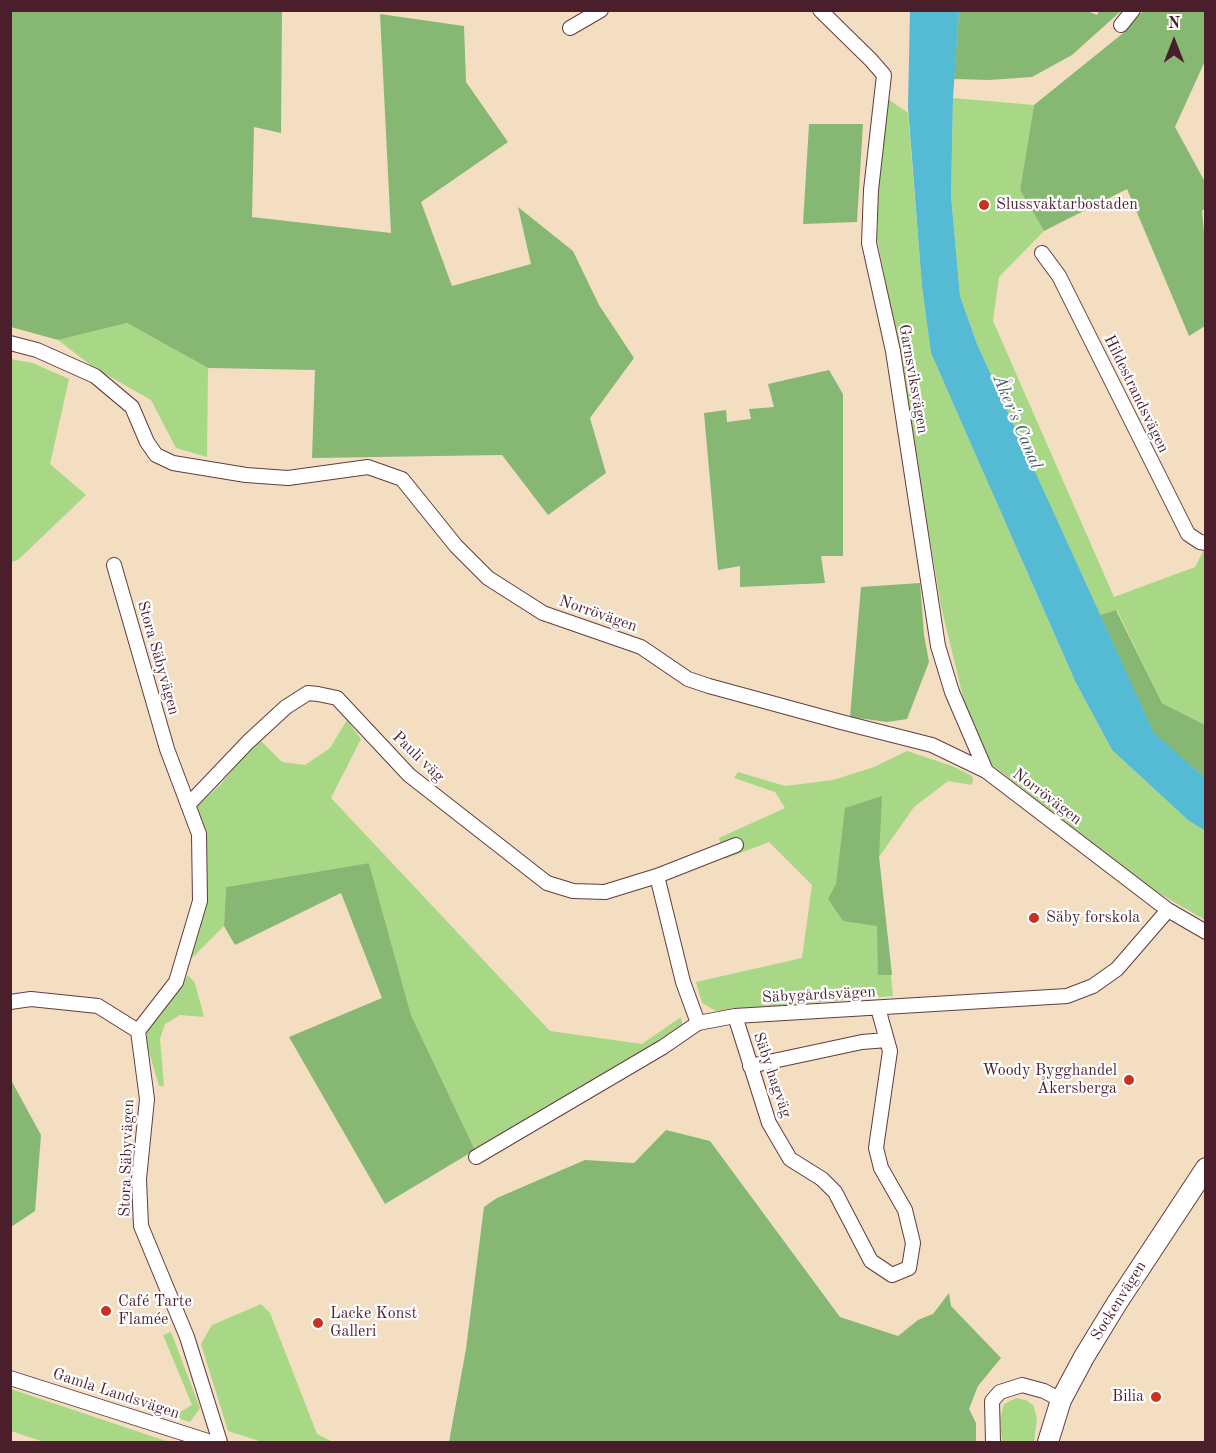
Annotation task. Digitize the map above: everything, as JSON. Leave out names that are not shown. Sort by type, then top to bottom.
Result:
[{"type":"street","points":[[570,28],[602,10]]},
{"type":"street","name":"Garnsviksvägen","points":[[820,10],[884,75],[871,190],[869,243],[893,351],[938,646],[952,692],[986,771]]},
{"type":"street","points":[[1121,24],[1132,10]]},
{"type":"street","name":"Hildestrandsvägen","points":[[1042,253],[1059,276],[1188,534],[1206,543]]},
{"type":"street","name":"Norrövägen","points":[[10,343],[37,350],[95,376],[132,407],[147,442],[156,455],[173,463],[288,478],[368,467],[402,479],[449,538],[488,578],[543,613],[641,647],[668,667],[698,683],[932,745],[986,771],[1168,910],[1206,932]]},
{"type":"street","name":"Stora Säbyvägen","points":[[114,566],[167,749],[199,834],[200,901],[176,982],[138,1031],[147,1099],[139,1179],[141,1226],[187,1337],[220,1443]]},
{"type":"street","name":"Pauli väg","points":[[188,805],[248,742],[286,707],[308,693],[337,698],[409,775],[547,883],[573,891],[604,892],[657,876],[736,845]]},
{"type":"street","points":[[657,876],[683,981],[698,1023]]},
{"type":"street","name":"Säbygårdsvägen","points":[[476,1157],[663,1047],[698,1023],[735,1016],[1067,996],[1093,986],[1117,969],[1168,910]]},
{"type":"street","points":[[10,1002],[34,1006],[98,1006],[138,1031]]},
{"type":"street","name":"Säby hagväg","points":[[735,1016],[769,1123],[790,1159],[822,1179],[836,1192],[871,1261],[892,1275],[909,1268],[913,1243],[905,1210],[881,1168],[876,1148],[890,1051],[878,1008]]},
{"type":"street","points":[[750,1066],[861,1042],[887,1040]]},
{"type":"street","name":"Sockenvägen","points":[[1048,1443],[1061,1400],[1083,1357],[1206,1168]]},
{"type":"street","name":"Gamla Landsvägen","points":[[10,1378],[211,1443]]},
{"type":"street","points":[[993,1443],[992,1401],[1000,1392],[1022,1385],[1044,1391],[1061,1400]]},
{"type":"green space","points":[[12,10],[282,11],[281,133],[254,127],[252,217],[391,233],[380,14],[464,26],[466,82],[508,142],[421,202],[452,286],[531,264],[518,207],[573,251],[599,305],[634,358],[590,418],[606,473],[548,515],[502,455],[312,458],[315,370],[208,368],[127,323],[58,340],[11,327]]},
{"type":"green space","points":[[1085,10],[1097,15],[1099,11],[1121,11],[1072,55],[1032,77],[989,80],[954,79],[959,11]]},
{"type":"green space","points":[[1143,11],[1205,11],[1205,61],[1175,127],[1205,182],[1205,210],[1202,210],[1205,244],[1205,326],[1189,336],[1127,189],[1044,231],[1020,190],[1034,105],[1122,34]]},
{"type":"green space","points":[[953,98],[1034,105],[1020,190],[1044,231],[999,277],[993,321],[1114,597],[1195,567],[1205,548],[1205,725],[1162,703],[1117,610],[1100,615],[977,344],[960,296],[951,196]]},
{"type":"green space","points":[[888,99],[908,113],[922,287],[931,353],[1075,681],[1112,750],[1188,820],[1205,831],[1205,920],[1152,889],[992,765],[969,722],[941,606],[899,351],[877,238],[879,167]]},
{"type":"green space","points":[[809,124],[863,124],[857,222],[803,224]]},
{"type":"green space","points":[[127,323],[208,368],[207,457],[176,448],[151,400],[93,367],[58,340]]},
{"type":"green space","points":[[11,359],[33,363],[69,379],[50,464],[86,495],[18,560],[11,562]]},
{"type":"green space","points":[[829,370],[843,394],[843,556],[821,556],[825,583],[740,587],[740,566],[718,570],[704,413],[726,410],[727,422],[751,419],[749,409],[774,407],[768,384]]},
{"type":"green space","points":[[920,583],[924,635],[929,662],[907,719],[887,722],[850,717],[861,587]]},
{"type":"green space","points":[[1116,610],[1162,703],[1205,725],[1205,778],[1154,734],[1100,615]]},
{"type":"green space","points":[[347,720],[361,739],[331,798],[550,1031],[642,1044],[681,1017],[683,1028],[475,1150],[411,1015],[369,863],[226,887],[224,926],[189,961],[204,847],[197,806],[220,785],[250,748],[261,741],[282,762],[305,765],[330,748]]},
{"type":"green space","points":[[907,751],[952,766],[972,776],[973,781],[972,785],[948,781],[914,807],[879,857],[893,996],[716,1011],[702,1003],[696,982],[802,958],[812,885],[769,842],[725,859],[719,838],[785,808],[775,792],[734,778],[738,772],[785,786],[833,780],[874,767]]},
{"type":"green space","points":[[882,796],[879,857],[892,975],[878,975],[877,926],[843,921],[828,899],[836,884],[845,808]]},
{"type":"green space","points":[[369,863],[411,1015],[475,1150],[385,1204],[289,1037],[382,998],[341,893],[235,945],[224,926],[226,887]]},
{"type":"green space","points":[[188,975],[195,983],[204,1017],[180,1015],[165,1024],[160,1039],[164,1086],[159,1086],[147,1045],[147,1030]]},
{"type":"green space","points":[[11,1080],[41,1135],[35,1211],[11,1227]]},
{"type":"green space","points":[[666,1130],[710,1141],[840,1317],[898,1336],[918,1320],[933,1314],[949,1293],[951,1306],[1001,1358],[978,1386],[969,1409],[976,1423],[976,1442],[449,1442],[466,1349],[484,1207],[497,1198],[585,1160],[634,1163]]},
{"type":"green space","points":[[261,1304],[270,1313],[317,1434],[333,1442],[262,1442],[228,1431],[201,1344],[212,1325]]},
{"type":"green space","points":[[171,1332],[200,1408],[190,1422],[100,1393],[106,1390],[180,1412],[192,1405],[163,1335]]},
{"type":"green space","points":[[11,1389],[169,1442],[44,1442],[11,1431]]},
{"type":"green space","points":[[1016,1398],[1026,1400],[1033,1405],[1037,1418],[1034,1442],[1002,1442],[1000,1419],[1004,1404]]},
{"type":"water","points":[[910,11],[959,11],[953,98],[951,196],[960,296],[977,344],[1154,733],[1205,778],[1205,831],[1188,820],[1112,750],[1075,681],[931,353],[922,287],[908,107]]},
{"type":"place","name":"Slussvaktarbostaden","points":[[984,205]]},
{"type":"place","name":"Säby forskola","points":[[1034,918]]},
{"type":"place","name":"Woody Bygghandel Åkersberga","points":[[1129,1080]]},
{"type":"place","name":"Café Tarte Flamée","points":[[106,1311]]},
{"type":"place","name":"Lacke Konst Galleri","points":[[318,1323]]},
{"type":"place","name":"Bilia","points":[[1156,1397]]},
{"type":"water label","name":"Åker's Canal","points":[[1017,422]]}]
